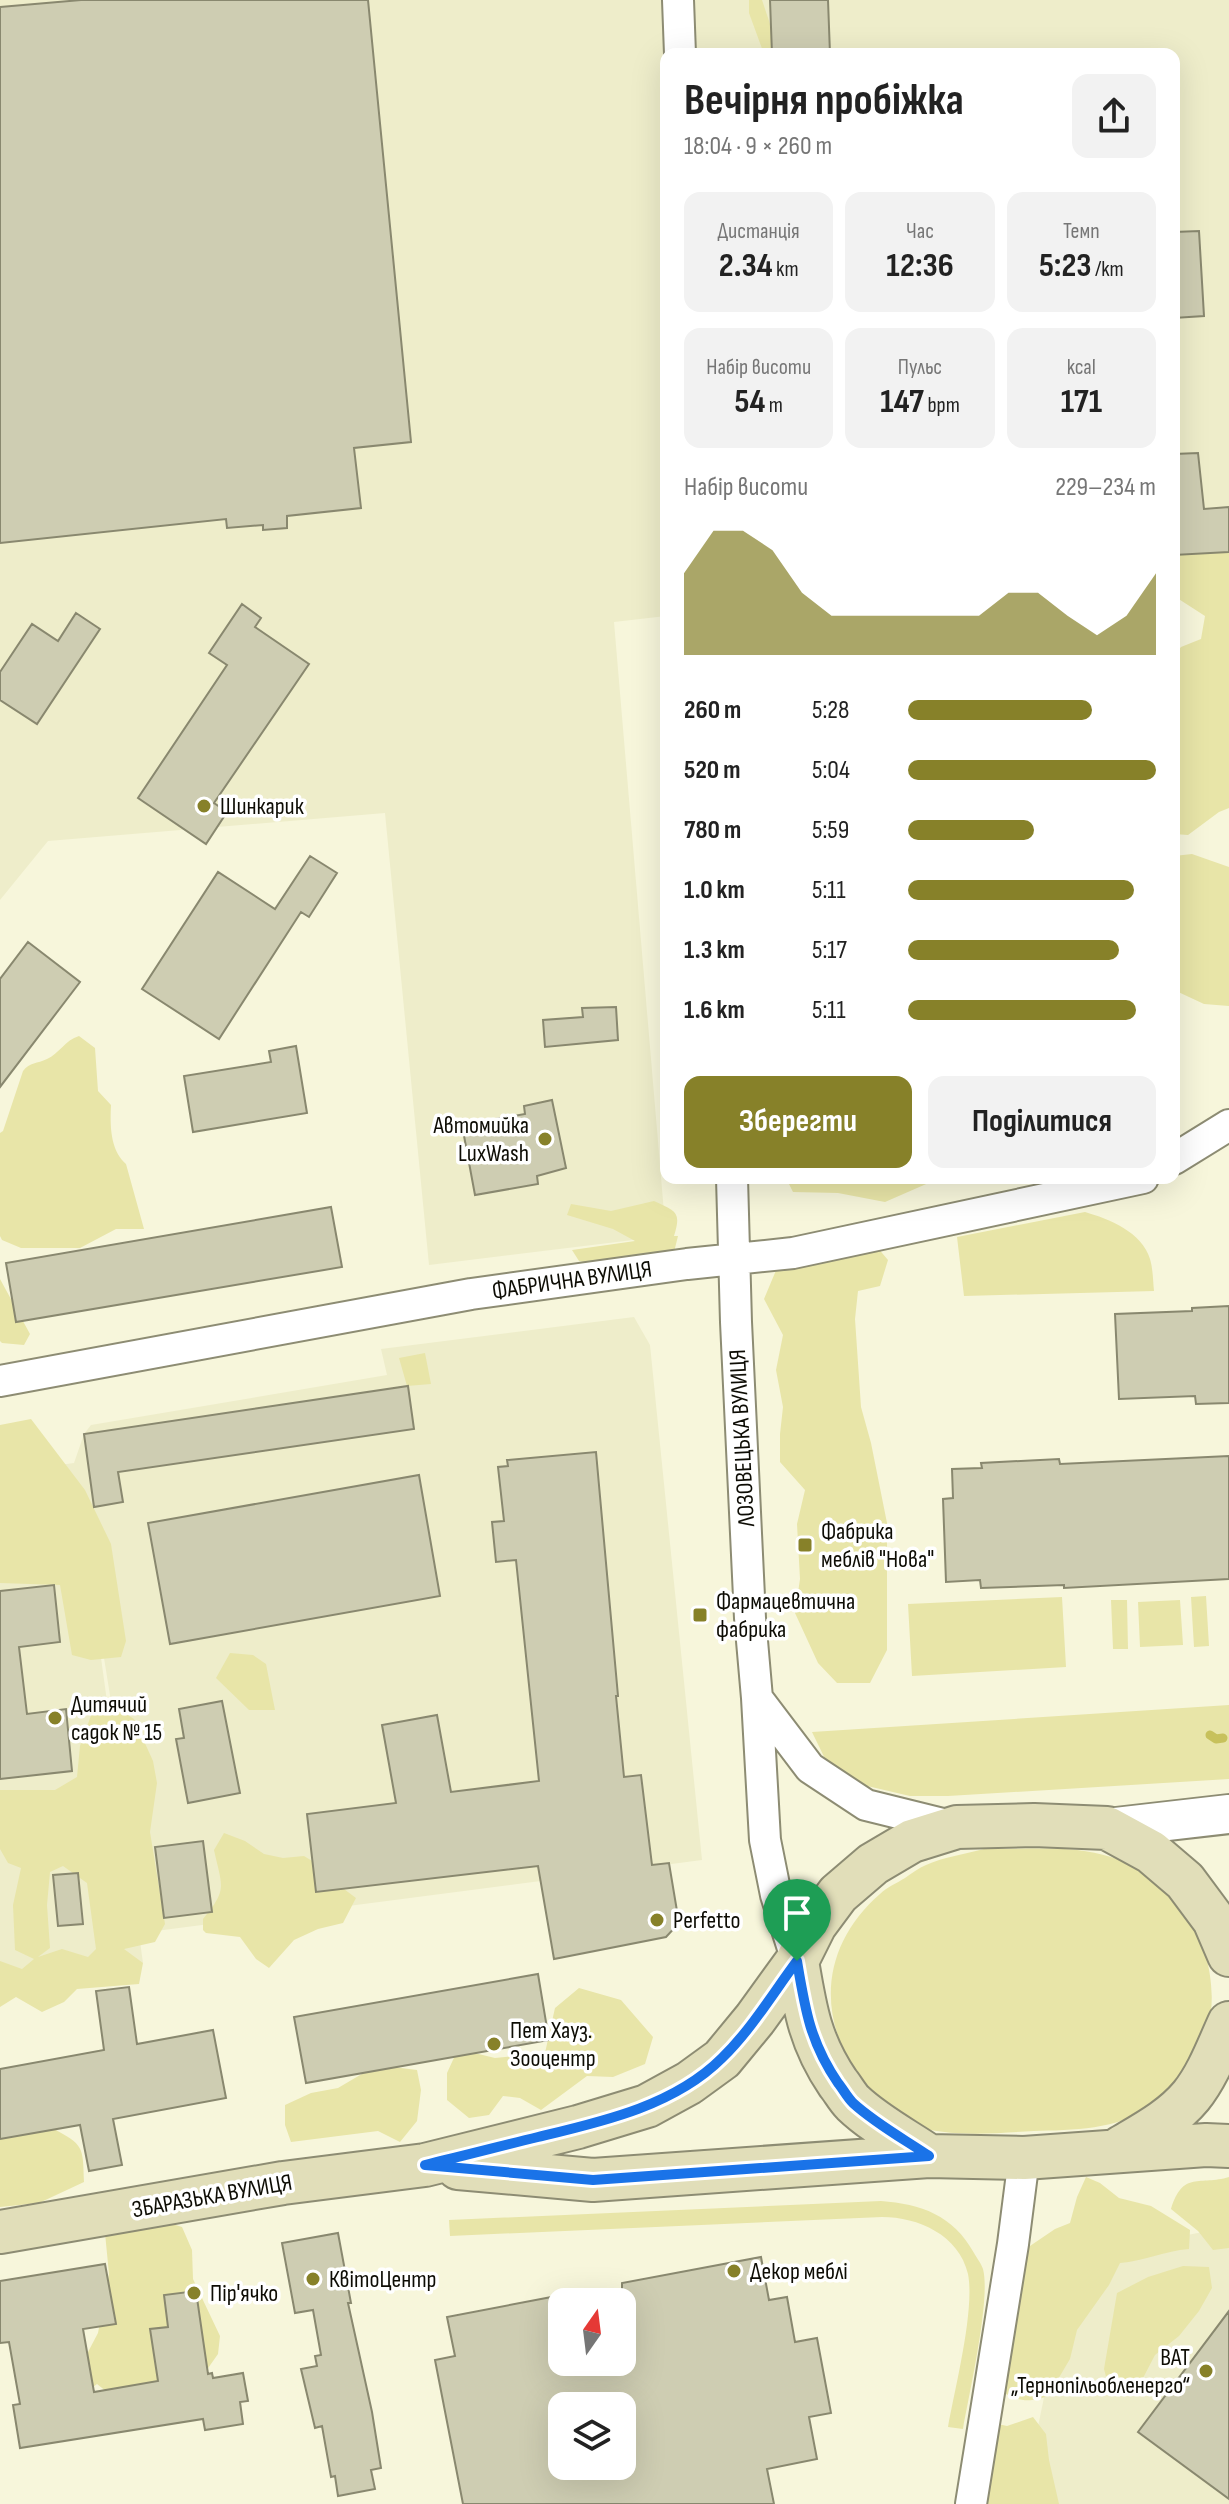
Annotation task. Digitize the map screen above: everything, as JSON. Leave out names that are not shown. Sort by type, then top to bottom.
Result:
[{"type":"main road","name":"ЗБАРАЗЬКА ВУЛИЦЯ","points":[[0,2232],[283,2183],[425,2165],[578,2127],[647,2106],[689,2083],[722,2059],[797,1961],[815,1925],[838,1894],[873,1864],[912,1841],[957,1827],[1034,1825],[1107,1828]]},
{"type":"main road","points":[[1107,1828],[1151,1852],[1185,1881],[1214,1920],[1229,1955]]},
{"type":"main road","points":[[797,1961],[814,2041],[851,2101],[929,2156]]},
{"type":"main road","points":[[1112,2153],[1162,2123],[1191,2096],[1213,2059],[1229,2023]]},
{"type":"main road","name":"ЗБАРАЗЬКА ВУЛИЦЯ","points":[[425,2165],[593,2180],[929,2156],[1024,2158],[1229,2146]]},
{"type":"street","points":[[678,0],[680,48]]},
{"type":"street","points":[[1180,1155],[1229,1125]]},
{"type":"street","name":"ЛОЗОВЕЦЬКА ВУЛИЦЯ","points":[[732,1184],[750,1618],[765,1840],[776,1895],[797,1961]]},
{"type":"street","name":"ФАБРИЧНА ВУЛИЦЯ","points":[[0,1381],[471,1294],[687,1264],[793,1253],[1115,1184]]},
{"type":"street","points":[[757,1698],[810,1768],[866,1805],[957,1827]]},
{"type":"street","points":[[1107,1828],[1229,1814]]},
{"type":"street","points":[[971,2504],[1024,2158]]},
{"type":"shaded area","points":[[0,0],[1229,0],[1229,554],[1180,558],[1180,48],[660,48],[660,617],[614,622],[666,1236],[429,1265],[385,813],[48,841],[0,900]]},
{"type":"shaded area","points":[[749,0],[762,0],[775,39],[773,48],[762,48],[749,13]]},
{"type":"shaded area","points":[[1229,540],[1229,808],[1188,835],[1180,834],[1180,648],[1201,639],[1205,616],[1180,600],[1180,547]]},
{"type":"shaded area","points":[[1192,854],[1229,867],[1229,1006],[1204,1004],[1180,993],[1180,855]]},
{"type":"shaded area","points":[[79,1036],[95,1048],[98,1091],[111,1105],[114,1144],[126,1164],[144,1229],[116,1229],[80,1248],[21,1248],[2,1240],[0,1236],[0,1133],[23,1071],[51,1057]]},
{"type":"shaded area","points":[[789,1184],[926,1184],[885,1202],[838,1193],[793,1192]]},
{"type":"shaded area","points":[[654,1201],[672,1210],[677,1217],[674,1236],[678,1236],[674,1252],[593,1264],[579,1261],[572,1250],[635,1241],[613,1229],[567,1215],[571,1204],[611,1211]]},
{"type":"shaded area","points":[[1085,1212],[1114,1223],[1140,1241],[1150,1259],[1154,1291],[964,1296],[957,1237]]},
{"type":"shaded area","points":[[871,1240],[888,1260],[880,1286],[858,1291],[855,1319],[861,1407],[887,1523],[887,1650],[870,1683],[837,1683],[818,1663],[795,1613],[800,1579],[797,1524],[805,1490],[780,1462],[783,1407],[776,1370],[783,1335],[764,1299],[777,1268]]},
{"type":"shaded area","points":[[0,1279],[30,1334],[24,1345],[0,1341]]},
{"type":"shaded area","points":[[634,1317],[650,1345],[702,1860],[148,1932],[83,1527],[143,1963],[0,1982],[0,1473],[74,1463],[84,1434],[91,1425],[387,1375],[381,1349]]},
{"type":"shaded area","points":[[425,1353],[431,1384],[407,1386],[399,1358]]},
{"type":"shaded area","points":[[31,1419],[85,1490],[111,1544],[126,1641],[121,1657],[91,1660],[72,1655],[60,1585],[0,1583],[0,1425]]},
{"type":"shaded area","points":[[1206,1596],[1209,1646],[1194,1647],[1191,1597]]},
{"type":"shaded area","points":[[1062,1597],[1066,1667],[912,1676],[908,1604]]},
{"type":"shaded area","points":[[1111,1600],[1127,1600],[1128,1649],[1113,1649]]},
{"type":"shaded area","points":[[1180,1600],[1183,1645],[1140,1647],[1138,1602]]},
{"type":"shaded area","points":[[230,1653],[253,1655],[266,1664],[275,1710],[249,1710],[216,1678]]},
{"type":"shaded area","points":[[98,1696],[134,1719],[153,1761],[157,1783],[150,1832],[165,1924],[155,1942],[124,1949],[143,1963],[139,1984],[77,1989],[64,2002],[42,2012],[16,1997],[0,2007],[0,1961],[22,1969],[34,1959],[15,1950],[13,1905],[21,1868],[8,1863],[0,1849],[0,1790],[55,1790],[77,1777],[80,1746]],"holes":[[[63,1866],[87,1883],[96,1949],[88,1957],[62,1949],[38,1957],[50,1948],[47,1905],[50,1872]]]},
{"type":"shaded area","points":[[1229,1705],[1229,1779],[910,1796],[863,1785],[830,1769],[812,1732]]},
{"type":"shaded area","points":[[224,1833],[245,1841],[264,1854],[283,1858],[304,1856],[327,1870],[356,1898],[343,1923],[318,1929],[294,1940],[269,1968],[256,1959],[240,1937],[206,1933],[203,1919],[220,1894],[214,1850]]},
{"type":"shaded area","points":[[984,1849],[1080,1850],[1111,1857],[1155,1881],[1188,1917],[1200,1938],[1207,1962],[1211,1986],[1210,2018],[1186,2074],[1172,2089],[1138,2114],[1109,2124],[1064,2130],[973,2134],[942,2132],[909,2122],[881,2103],[861,2083],[839,2040],[831,1995],[839,1951],[849,1931],[862,1912],[883,1892],[918,1869]]},
{"type":"shaded area","points":[[579,1988],[621,2000],[653,2037],[645,2064],[613,2077],[587,2076],[541,2110],[520,2098],[503,2096],[489,2115],[469,2118],[447,2100],[447,2073],[458,2049],[495,2058],[545,2053],[555,2008]]},
{"type":"shaded area","points":[[377,2065],[417,2070],[421,2090],[417,2121],[400,2142],[378,2131],[291,2142],[285,2125],[285,2105],[311,2093],[338,2088]]},
{"type":"shaded area","points":[[52,2128],[80,2148],[84,2182],[39,2203],[0,2207],[0,2140],[13,2130]]},
{"type":"shaded area","points":[[1086,2177],[1100,2183],[1119,2198],[1151,2206],[1190,2230],[1189,2249],[1120,2263],[1109,2285],[1077,2330],[1070,2359],[1048,2396],[1033,2400],[1017,2398],[997,2390],[1027,2248],[1070,2223]]},
{"type":"shaded area","points":[[1229,2177],[1229,2248],[1213,2250],[1198,2231],[1171,2209],[1187,2184]]},
{"type":"shaded area","points":[[881,2201],[922,2209],[946,2221],[966,2240],[983,2269],[982,2324],[963,2429],[948,2427],[967,2328],[968,2274],[956,2249],[923,2225],[882,2217],[450,2236],[449,2220]]},
{"type":"shaded area","points":[[153,2218],[182,2227],[192,2250],[193,2279],[220,2336],[218,2354],[199,2381],[117,2400],[97,2384],[64,2409],[58,2360],[88,2352],[98,2333],[109,2274],[105,2233]]},
{"type":"shaded area","points":[[1229,2227],[1229,2504],[1022,2504],[1073,2257]]},
{"type":"shaded area","points":[[1183,2266],[1209,2267],[1212,2288],[1199,2311],[1179,2336],[1155,2355],[1143,2378],[1125,2391],[1109,2388],[1104,2369],[1117,2293],[1148,2277]]},
{"type":"shaded area","points":[[1033,2417],[1046,2434],[1059,2504],[968,2504],[979,2420],[1007,2426]]},
{"type":"building","points":[[81,0],[368,0],[411,442],[354,448],[361,508],[287,516],[287,528],[263,530],[263,525],[227,528],[226,519],[0,543],[0,7]]},
{"type":"building","points":[[770,0],[828,0],[830,48],[772,48]]},
{"type":"building","points":[[1199,231],[1204,316],[1180,318],[1180,232]]},
{"type":"building","points":[[1198,453],[1204,509],[1229,507],[1229,552],[1180,555],[1180,454]]},
{"type":"building","points":[[242,604],[261,618],[255,627],[309,664],[214,803],[227,812],[206,844],[138,798],[227,665],[209,653]]},
{"type":"building","points":[[76,613],[100,629],[37,724],[0,700],[0,672],[32,624],[58,641]]},
{"type":"building","points":[[310,856],[337,873],[309,917],[301,912],[219,1039],[142,989],[218,872],[275,909]]},
{"type":"building","points":[[28,942],[80,982],[0,1087],[0,979]]},
{"type":"building","points":[[616,1007],[618,1040],[545,1047],[543,1020],[583,1017],[582,1008]]},
{"type":"building","points":[[296,1046],[307,1113],[193,1132],[184,1076],[271,1062],[269,1051]]},
{"type":"building","points":[[552,1100],[566,1168],[537,1176],[538,1184],[475,1195],[462,1125],[525,1114],[524,1106]]},
{"type":"building","points":[[331,1207],[342,1267],[16,1322],[6,1263]]},
{"type":"building","points":[[1229,1306],[1229,1403],[1196,1404],[1195,1396],[1119,1399],[1115,1314]]},
{"type":"building","points":[[408,1386],[414,1429],[118,1472],[123,1502],[94,1507],[84,1434]]},
{"type":"building","points":[[596,1452],[624,1777],[641,1775],[652,1865],[669,1863],[679,1923],[666,1937],[554,1959],[538,1866],[316,1892],[307,1814],[396,1803],[382,1725],[437,1715],[451,1792],[539,1781],[516,1560],[496,1562],[492,1522],[504,1521],[498,1467],[508,1466],[507,1460]]},
{"type":"building","points":[[1229,1456],[1229,1579],[1064,1588],[1064,1585],[981,1588],[980,1580],[946,1582],[943,1499],[953,1498],[952,1469],[982,1468],[981,1463],[1059,1459],[1060,1464]]},
{"type":"building","points":[[419,1475],[440,1596],[170,1644],[148,1523]]},
{"type":"building","points":[[54,1585],[60,1642],[19,1647],[27,1714],[66,1709],[72,1771],[0,1779],[0,1591]]},
{"type":"building","points":[[222,1701],[240,1793],[188,1803],[176,1739],[184,1738],[179,1709]]},
{"type":"building","points":[[203,1841],[212,1912],[164,1918],[155,1847]]},
{"type":"building","points":[[78,1873],[83,1924],[58,1926],[53,1875]]},
{"type":"building","points":[[538,1974],[549,2040],[306,2083],[294,2017]]},
{"type":"building","points":[[129,1987],[137,2044],[213,2030],[226,2098],[113,2119],[122,2165],[89,2171],[80,2125],[0,2139],[0,2069],[104,2050],[96,1991]]},
{"type":"building","points":[[338,2233],[351,2303],[348,2303],[381,2468],[371,2470],[375,2489],[338,2496],[335,2476],[331,2477],[322,2426],[315,2428],[301,2369],[317,2366],[315,2356],[321,2355],[313,2310],[295,2313],[282,2243]]},
{"type":"building","points":[[761,2257],[769,2300],[787,2297],[795,2342],[817,2338],[831,2413],[809,2417],[817,2459],[767,2469],[774,2504],[463,2504],[435,2360],[455,2356],[447,2317],[548,2298],[548,2376],[636,2376],[636,2288],[622,2288],[622,2283]]},
{"type":"building","points":[[105,2264],[116,2324],[83,2329],[94,2392],[158,2381],[150,2329],[168,2327],[164,2295],[196,2291],[208,2374],[212,2373],[213,2378],[243,2373],[248,2401],[240,2402],[243,2424],[205,2430],[203,2419],[20,2448],[13,2405],[20,2404],[9,2342],[0,2343],[0,2281]]},
{"type":"building","name":"ВАТ „Тернопільобленерго“","points":[[1229,2311],[1229,2499],[1138,2432]]},
{"type":"waterway","points":[[1210,1735],[1216,1739],[1223,1738]]},
{"type":"place","name":"Шинкарик","points":[[204,806]]},
{"type":"place","name":"Автомийка LuxWash","points":[[545,1139]]},
{"type":"place","name":"Фабрика меблів \"Нова\"","points":[[805,1545]]},
{"type":"place","name":"Фармацевтична фабрика","points":[[700,1615]]},
{"type":"place","name":"Дитячий садок № 15","points":[[55,1718]]},
{"type":"place","name":"Perfetto","points":[[657,1920]]},
{"type":"place","name":"Пет Хауз. Зооцентр","points":[[494,2044]]},
{"type":"place","name":"Декор меблі","points":[[734,2271]]},
{"type":"place","name":"КвітоЦентр","points":[[313,2279]]},
{"type":"place","name":"Пір'ячко","points":[[194,2293]]},
{"type":"place","name":"ВАТ „Тернопільобленерго“","points":[[1206,2371]]},
{"type":"route","points":[[797,1961],[814,2041],[851,2101],[929,2156],[593,2180],[425,2165],[578,2127],[647,2106],[689,2083],[722,2059],[797,1961]]}]
